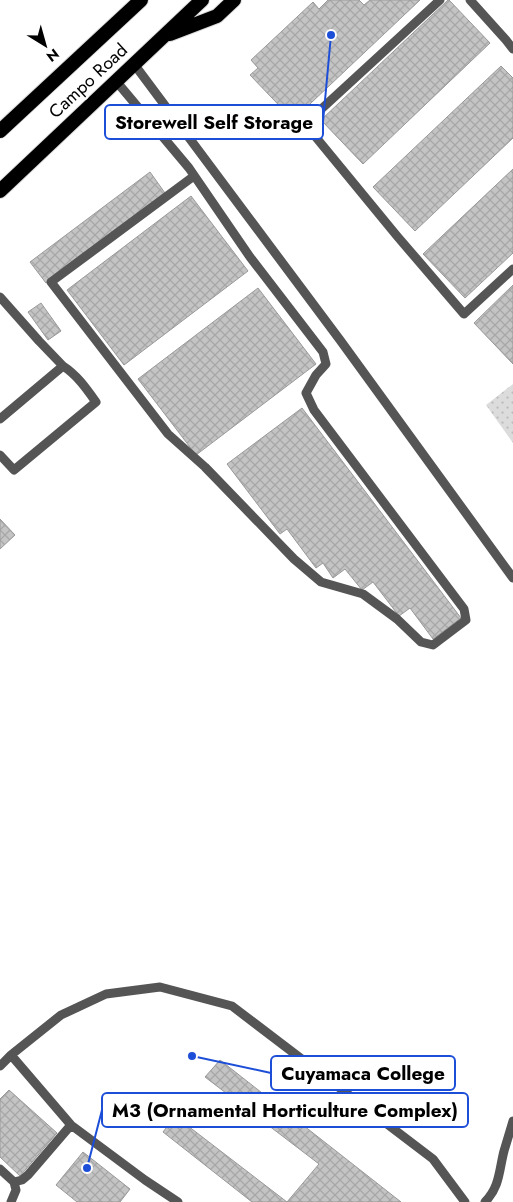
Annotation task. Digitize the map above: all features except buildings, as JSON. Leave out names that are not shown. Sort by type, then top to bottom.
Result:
[{"type":"highway","name":"Campo Road","points":[[0,131],[141,0]]},
{"type":"highway","name":"Campo Road","points":[[0,191],[202,0]]},
{"type":"highway","points":[[162,38],[217,16],[234,0]]},
{"type":"lane","points":[[440,0],[305,124],[464,314],[513,269]]},
{"type":"lane","points":[[470,0],[513,49]]},
{"type":"lane","points":[[134,64],[334,332],[513,578]]},
{"type":"lane","points":[[116,80],[189,168],[250,257],[323,352],[326,364],[316,375],[306,393],[314,410],[464,609],[466,620],[433,645],[420,642],[397,619],[363,594],[321,582],[294,559],[205,467],[168,434],[51,282],[194,176]]},
{"type":"lane","points":[[0,297],[63,366],[80,380],[96,402],[14,470],[0,455]]},
{"type":"lane","points":[[0,419],[63,366]]},
{"type":"lane","points":[[0,1066],[11,1055],[62,1015],[106,994],[160,987],[232,1006],[433,1160],[465,1202]]},
{"type":"lane","points":[[11,1055],[71,1125],[178,1202]]},
{"type":"lane","points":[[485,1202],[492,1195],[496,1186],[513,1121]]},
{"type":"lane","points":[[14,1182],[22,1180],[28,1175],[71,1125]]},
{"type":"lane","points":[[0,1169],[14,1182],[16,1190],[11,1202]]},
{"type":"shaded area","points":[[513,384],[513,443],[486,405]]},
{"type":"place","name":"Storewell Self Storage","points":[[331,35]]},
{"type":"place","name":"Cuyamaca College","points":[[192,1056]]},
{"type":"place","name":"M3 (Ornamental Horticulture Complex)","points":[[87,1168]]}]
